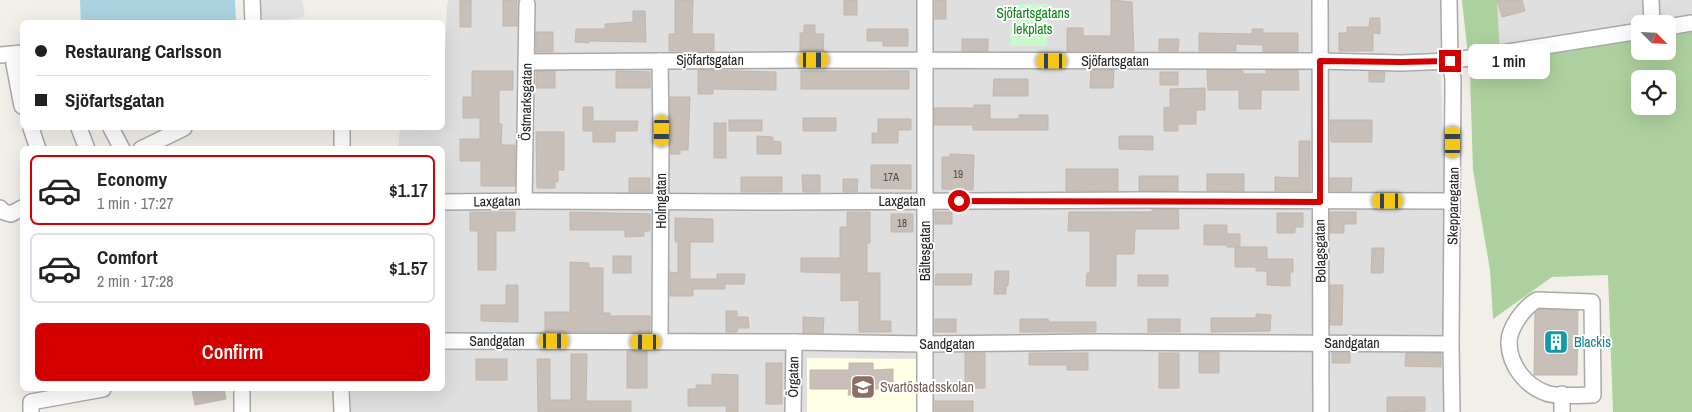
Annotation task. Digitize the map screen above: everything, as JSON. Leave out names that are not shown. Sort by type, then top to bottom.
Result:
[{"type":"street","points":[[252,0],[253,20]]},
{"type":"street","name":"Bältesgatan","points":[[925,0],[925,412]]},
{"type":"street","name":"Bolagsgatan","points":[[1320,0],[1321,412]]},
{"type":"street","name":"Skepparegatan","points":[[1449,0],[1450,61],[1453,79],[1452,412]]},
{"type":"street","points":[[1651,0],[1652,15]]},
{"type":"street","name":"Östmarksgatan","points":[[524,201],[527,62],[526,4]]},
{"type":"street","points":[[1676,25],[1692,22]]},
{"type":"street","name":"Sjöfartsgatan","points":[[527,62],[926,60],[1450,61],[1631,32]]},
{"type":"street","points":[[12,54],[20,96]]},
{"type":"street","name":"Holmgatan","points":[[660,61],[662,131],[660,342]]},
{"type":"street","points":[[31,130],[37,146]]},
{"type":"street","points":[[80,130],[86,146]]},
{"type":"street","points":[[112,130],[120,146]]},
{"type":"street","points":[[147,146],[180,130]]},
{"type":"street","points":[[342,130],[342,146]]},
{"type":"street","name":"Laxgatan","points":[[445,202],[1452,201]]},
{"type":"street","points":[[1537,300],[1592,302],[1592,395],[1562,394],[1548,394],[1534,387],[1522,378],[1513,361],[1509,343],[1514,326],[1528,304],[1537,300]]},
{"type":"street","name":"Sandgatan","points":[[445,341],[925,344],[1322,342],[1451,344]]},
{"type":"street","name":"Örgatan","points":[[793,412],[794,342]]},
{"type":"street","points":[[31,412],[31,402],[92,391]]},
{"type":"street","points":[[242,391],[242,412]]},
{"type":"street","points":[[341,391],[342,412]]},
{"type":"street","points":[[1562,394],[1562,412]]},
{"type":"shaded area","points":[[253,0],[302,0],[305,17],[286,20],[256,20]]},
{"type":"shaded area","points":[[449,0],[1443,0],[1441,79],[1448,287],[1446,412],[351,412],[351,391],[445,391],[445,146],[398,146],[400,130],[445,130],[447,4]]},
{"type":"shaded area","points":[[1497,0],[1692,0],[1692,23],[1676,23],[1676,15],[1631,15],[1631,26],[1500,54]]},
{"type":"shaded area","name":"Svartöstadsskolan","points":[[807,358],[915,359],[919,362],[919,412],[807,412]]},
{"type":"green space","points":[[1462,0],[1497,0],[1500,53],[1631,32],[1631,60],[1676,60],[1676,26],[1692,23],[1692,412],[1613,412],[1608,275],[1552,277],[1493,319],[1490,270],[1473,170],[1470,75]]},
{"type":"green space","name":"Sjöfartsgatans lekplats","points":[[1018,4],[1048,4],[1047,46],[1010,46],[1010,29],[1018,29]]},
{"type":"water","points":[[80,0],[235,0],[236,20],[81,20]]},
{"type":"building","points":[[460,0],[471,0],[471,27],[460,27]]},
{"type":"building","points":[[503,0],[517,0],[517,26],[503,26]]},
{"type":"building","points":[[675,0],[693,0],[692,34],[714,34],[714,51],[669,51],[669,34],[675,34]]},
{"type":"building","points":[[844,0],[857,0],[857,15],[844,15]]},
{"type":"building","points":[[935,0],[946,0],[946,19],[935,19]]},
{"type":"building","points":[[1111,0],[1132,2],[1134,51],[1067,51],[1067,28],[1083,28],[1083,36],[1111,36]]},
{"type":"building","points":[[1497,0],[1522,0],[1525,11],[1502,17]]},
{"type":"building","points":[[633,11],[645,11],[646,42],[575,42],[576,29],[605,29],[605,24],[633,22]]},
{"type":"building","points":[[1370,18],[1380,18],[1380,34],[1373,33],[1373,51],[1339,51],[1339,33],[1347,33],[1347,27],[1369,27]]},
{"type":"building","points":[[804,25],[815,25],[815,34],[824,34],[823,51],[800,51],[800,33],[804,33]]},
{"type":"building","points":[[867,29],[908,29],[908,46],[883,46],[883,41],[867,41]]},
{"type":"building","points":[[1252,29],[1263,29],[1263,33],[1298,33],[1298,52],[1263,52],[1263,45],[1236,44],[1236,51],[1199,51],[1199,33],[1252,34]]},
{"type":"building","points":[[536,32],[553,32],[553,52],[536,52]]},
{"type":"building","points":[[962,39],[988,39],[988,51],[962,51]]},
{"type":"building","points":[[1159,39],[1179,39],[1178,51],[1159,51]]},
{"type":"building","points":[[698,70],[776,72],[776,90],[713,89],[713,94],[698,94]]},
{"type":"building","points":[[1091,70],[1114,70],[1113,88],[1090,88]]},
{"type":"building","points":[[1207,70],[1236,70],[1243,71],[1243,74],[1266,74],[1266,70],[1298,70],[1299,90],[1261,90],[1261,109],[1239,109],[1239,90],[1208,90]]},
{"type":"building","points":[[472,71],[513,71],[513,90],[499,90],[499,124],[502,124],[501,145],[515,145],[515,186],[481,186],[481,161],[460,161],[460,139],[480,139],[480,118],[463,118],[463,97],[472,97]]},
{"type":"building","points":[[536,71],[555,71],[555,88],[536,88]]},
{"type":"building","points":[[616,71],[650,72],[650,88],[616,88]]},
{"type":"building","points":[[801,71],[909,71],[909,89],[801,89]]},
{"type":"building","points":[[1160,72],[1178,72],[1178,85],[1160,85]]},
{"type":"building","points":[[1369,72],[1385,72],[1384,82],[1369,82]]},
{"type":"building","points":[[994,79],[1028,79],[1028,96],[993,96]]},
{"type":"building","points":[[1205,88],[1205,110],[1196,110],[1196,124],[1178,124],[1178,131],[1164,131],[1164,107],[1170,108],[1170,89]]},
{"type":"building","points":[[670,97],[690,97],[688,150],[680,150],[680,154],[670,154]]},
{"type":"building","points":[[974,105],[990,105],[990,119],[1019,119],[1019,115],[1048,115],[1048,130],[973,130],[973,125],[934,125],[934,108],[974,108]]},
{"type":"building","points":[[583,107],[593,107],[593,121],[638,121],[637,131],[615,131],[615,142],[593,142],[593,131],[583,131]]},
{"type":"building","points":[[803,118],[836,118],[836,131],[803,131]]},
{"type":"building","points":[[878,119],[911,119],[911,130],[898,130],[898,143],[872,143],[872,133],[878,133]]},
{"type":"building","points":[[729,120],[762,120],[762,131],[729,131]]},
{"type":"building","points":[[1330,120],[1372,120],[1372,142],[1331,142]]},
{"type":"building","points":[[714,123],[726,123],[726,158],[714,158]]},
{"type":"building","points":[[536,132],[564,132],[564,170],[558,170],[558,182],[555,182],[555,188],[537,188]]},
{"type":"building","points":[[757,136],[773,137],[773,141],[781,142],[781,154],[757,154]]},
{"type":"building","points":[[1119,136],[1153,136],[1153,150],[1119,149]]},
{"type":"building","points":[[1299,141],[1310,141],[1310,191],[1275,191],[1275,177],[1299,178]]},
{"type":"building","points":[[950,154],[974,155],[973,190],[942,189],[942,157],[950,157]]},
{"type":"building","points":[[871,165],[911,165],[911,189],[871,188]]},
{"type":"building","points":[[1066,169],[1118,169],[1118,191],[1066,191]]},
{"type":"building","points":[[1207,174],[1244,174],[1244,191],[1207,191]]},
{"type":"building","points":[[802,175],[820,175],[820,192],[803,192]]},
{"type":"building","points":[[1139,176],[1178,176],[1178,191],[1139,191]]},
{"type":"building","points":[[741,177],[782,177],[782,192],[741,192]]},
{"type":"building","points":[[629,178],[650,178],[650,192],[629,192]]},
{"type":"building","points":[[1330,178],[1352,178],[1351,191],[1330,191]]},
{"type":"building","points":[[843,179],[858,179],[857,192],[843,192]]},
{"type":"building","points":[[1152,209],[1178,209],[1179,229],[1135,229],[1134,254],[1116,254],[1116,286],[1086,286],[1087,273],[1090,273],[1090,231],[1068,231],[1069,212],[1152,212]]},
{"type":"building","points":[[470,212],[515,212],[515,231],[496,231],[496,270],[478,270],[478,231],[470,231]]},
{"type":"building","points":[[570,212],[650,214],[650,231],[644,231],[644,236],[625,237],[625,230],[570,230]]},
{"type":"building","points":[[847,212],[870,212],[870,243],[867,243],[867,273],[880,273],[880,321],[891,321],[891,332],[859,332],[859,300],[841,301],[841,273],[801,272],[801,258],[840,258],[840,227],[847,227]]},
{"type":"building","points":[[935,212],[952,212],[952,224],[935,224]]},
{"type":"building","points":[[1330,212],[1356,212],[1356,224],[1344,224],[1344,233],[1330,233]]},
{"type":"building","points":[[1277,213],[1303,213],[1303,227],[1295,227],[1295,233],[1277,233]]},
{"type":"building","points":[[891,214],[913,214],[913,232],[891,232]]},
{"type":"building","points":[[675,218],[713,219],[713,242],[690,242],[690,279],[717,279],[717,274],[745,274],[744,284],[725,284],[725,289],[693,289],[693,296],[670,296],[670,272],[678,273],[678,242],[675,242]]},
{"type":"building","points":[[1204,225],[1227,225],[1227,234],[1240,234],[1240,247],[1204,245]]},
{"type":"building","points":[[1235,247],[1267,247],[1267,259],[1293,259],[1293,272],[1290,272],[1290,286],[1267,285],[1267,271],[1256,271],[1256,267],[1235,267]]},
{"type":"building","points":[[1372,248],[1384,248],[1383,273],[1371,273]]},
{"type":"building","points":[[613,256],[631,256],[631,273],[613,273]]},
{"type":"building","points":[[570,262],[589,263],[589,268],[603,268],[603,313],[610,313],[610,316],[650,316],[650,332],[545,332],[545,312],[570,312]]},
{"type":"building","points":[[995,271],[1009,271],[1006,294],[994,294]]},
{"type":"building","points":[[936,274],[972,274],[971,285],[935,285]]},
{"type":"building","points":[[1138,275],[1168,275],[1168,286],[1138,286]]},
{"type":"building","points":[[506,285],[518,285],[518,322],[481,321],[481,305],[506,305]]},
{"type":"building","points":[[1330,285],[1343,285],[1342,325],[1330,325]]},
{"type":"building","name":"Blackis","points":[[1540,309],[1578,311],[1577,375],[1534,375],[1535,313]]},
{"type":"building","points":[[726,311],[737,311],[737,317],[748,317],[749,328],[738,328],[737,332],[726,332]]},
{"type":"building","points":[[1256,314],[1271,315],[1270,331],[1211,332],[1211,318],[1256,318]]},
{"type":"building","points":[[803,317],[824,318],[823,333],[803,333]]},
{"type":"building","points":[[935,319],[956,319],[956,332],[935,332]]},
{"type":"building","points":[[1020,319],[1048,319],[1049,322],[1096,322],[1096,332],[1020,332]]},
{"type":"building","points":[[1148,319],[1180,319],[1180,332],[1148,332]]},
{"type":"building","points":[[627,351],[647,351],[647,388],[627,388]]},
{"type":"building","points":[[1199,352],[1219,352],[1219,373],[1199,373]]},
{"type":"building","points":[[965,353],[985,353],[985,388],[965,388]]},
{"type":"building","points":[[1029,353],[1088,353],[1088,370],[1067,370],[1067,365],[1029,365]]},
{"type":"building","points":[[1159,353],[1179,353],[1179,388],[1159,388]]},
{"type":"building","points":[[1332,353],[1350,353],[1350,363],[1332,363]]},
{"type":"building","points":[[1406,353],[1441,353],[1441,367],[1405,366]]},
{"type":"building","points":[[571,354],[587,354],[586,401],[631,401],[631,412],[538,412],[537,359],[550,359],[550,400],[571,400]]},
{"type":"building","points":[[476,359],[507,359],[507,380],[476,380]]},
{"type":"building","points":[[766,363],[782,363],[782,404],[766,404]]},
{"type":"building","points":[[849,363],[873,363],[873,370],[893,369],[893,389],[873,389],[873,395],[848,395],[849,389],[810,389],[810,370],[849,370]]},
{"type":"building","points":[[712,374],[738,375],[738,412],[726,412],[727,406],[688,406],[688,389],[696,389],[696,385],[712,385]]},
{"type":"building","points":[[192,391],[224,391],[226,399],[195,405]]},
{"type":"building","points":[[1387,397],[1425,397],[1425,411],[1387,412]]},
{"type":"building","points":[[935,401],[973,401],[973,412],[935,412]]},
{"type":"place","name":"Blackis","points":[[1556,342]]},
{"type":"place","name":"Svartöstadsskolan","points":[[863,387]]},
{"type":"route","points":[[959,201],[1146,200],[1320,202],[1320,61],[1450,61]]}]
